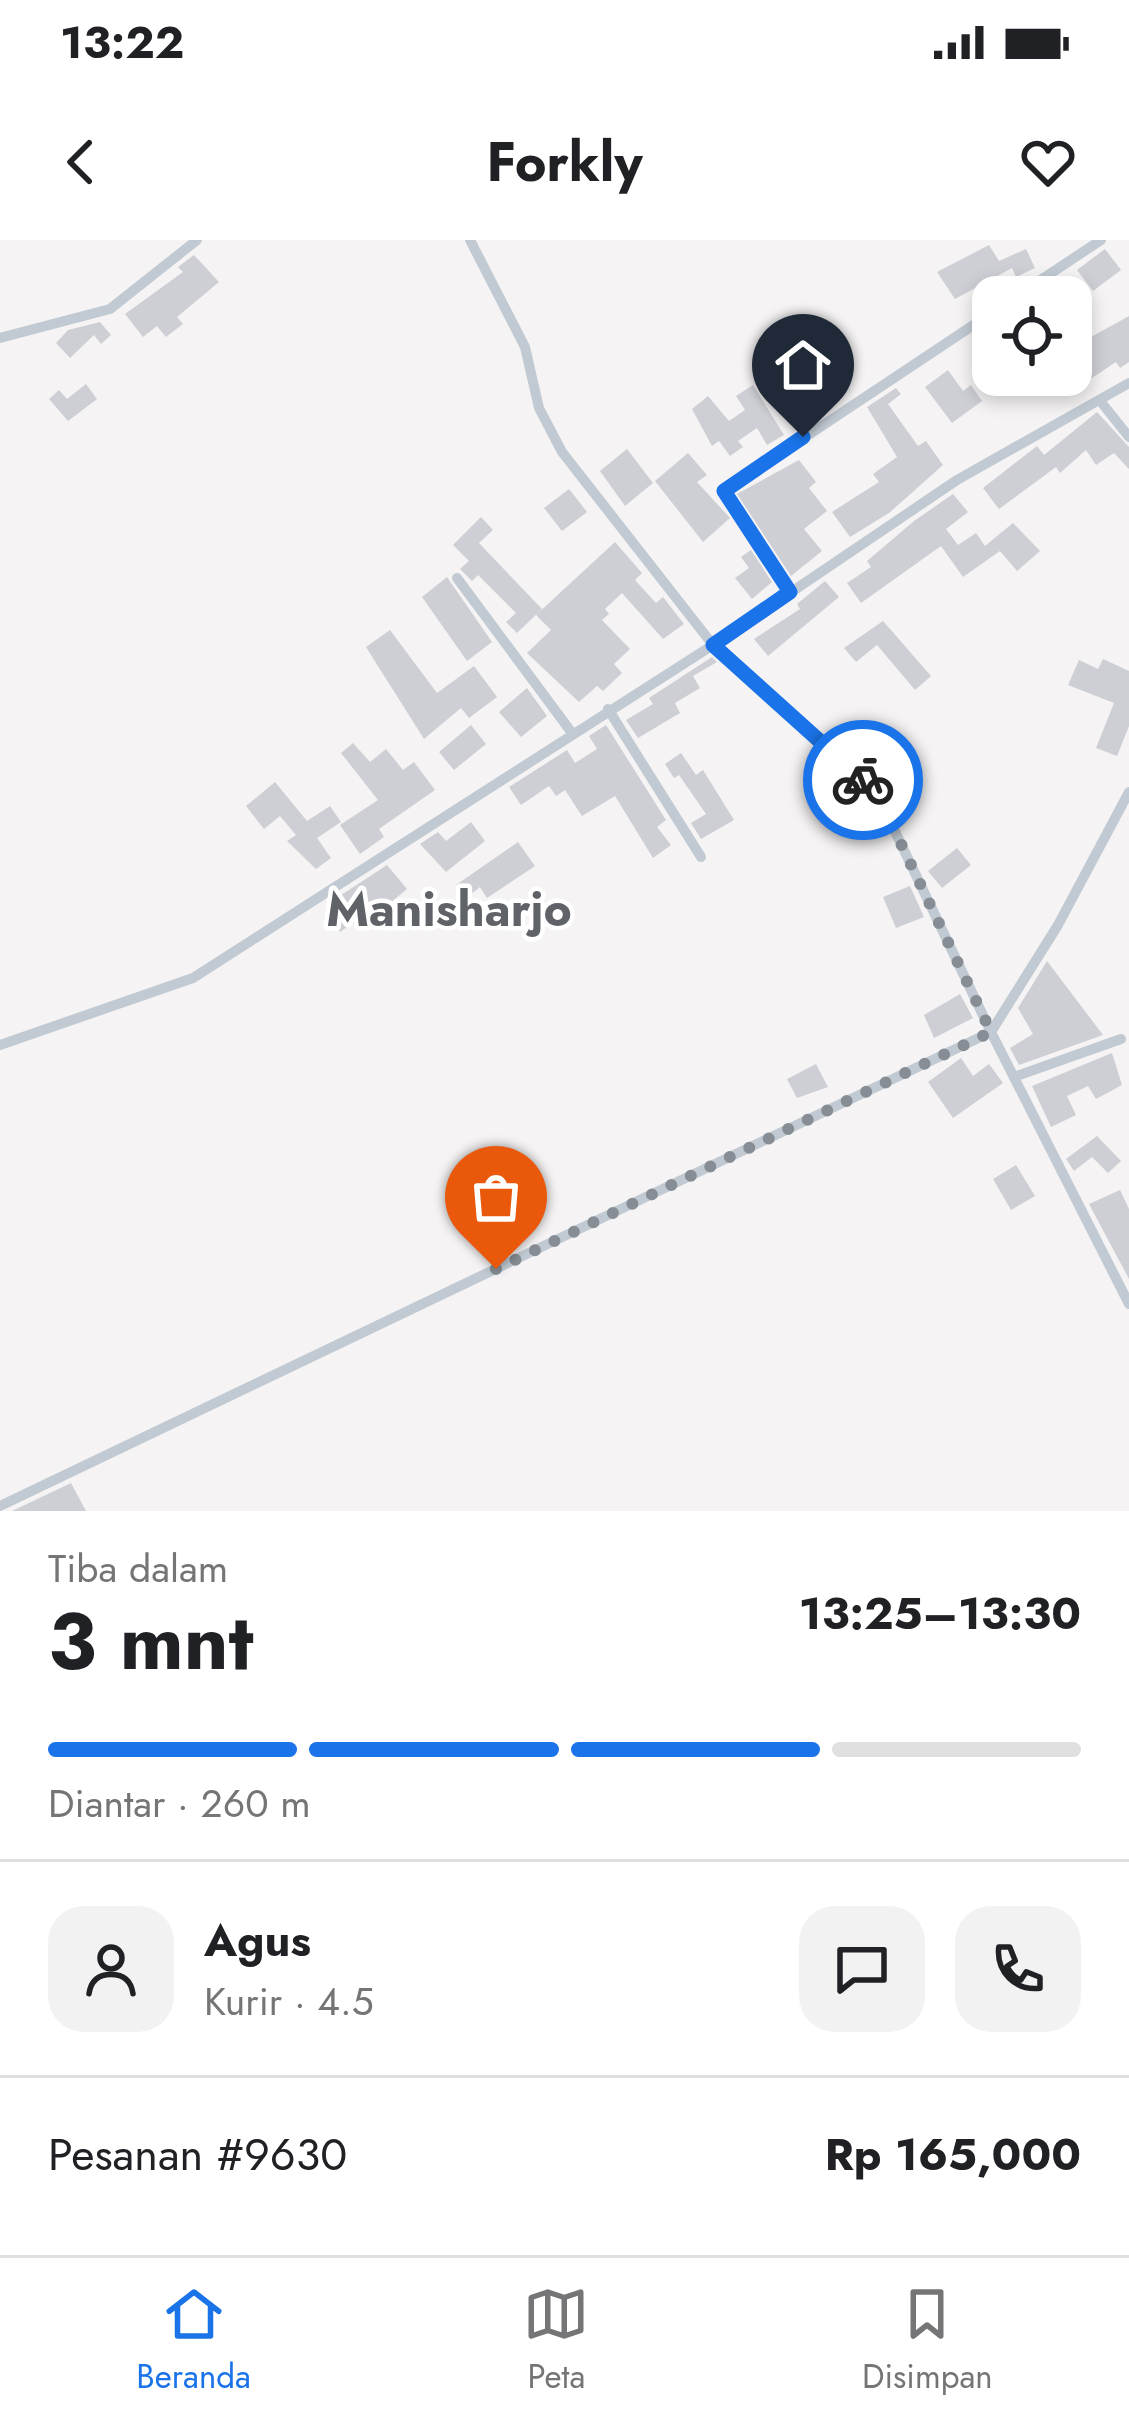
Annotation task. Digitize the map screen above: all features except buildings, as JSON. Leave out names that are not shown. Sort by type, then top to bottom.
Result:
[{"type":"street","points":[[0,338],[110,309],[197,240]]},
{"type":"street","points":[[470,240],[525,347],[539,408],[562,452],[713,645],[852,767],[880,800],[1129,1304]]},
{"type":"street","points":[[1047,276],[1101,240]]},
{"type":"street","points":[[790,592],[724,491],[972,326]]},
{"type":"street","points":[[0,1045],[193,978],[713,645],[957,480],[1129,383]]},
{"type":"street","points":[[1101,402],[1129,437]]},
{"type":"street","points":[[457,578],[572,733]]},
{"type":"street","points":[[608,709],[701,857]]},
{"type":"street","points":[[0,1506],[991,1032],[1058,925],[1129,791]]},
{"type":"street","points":[[1014,1077],[1121,1039]]},
{"type":"way so far","points":[[496,1269],[991,1032],[880,800],[863,780]]},
{"type":"district","name":"Manisharjo","points":[[449,909]]},
{"type":"route","points":[[803,437],[724,491],[790,592],[713,645],[863,780]]}]
